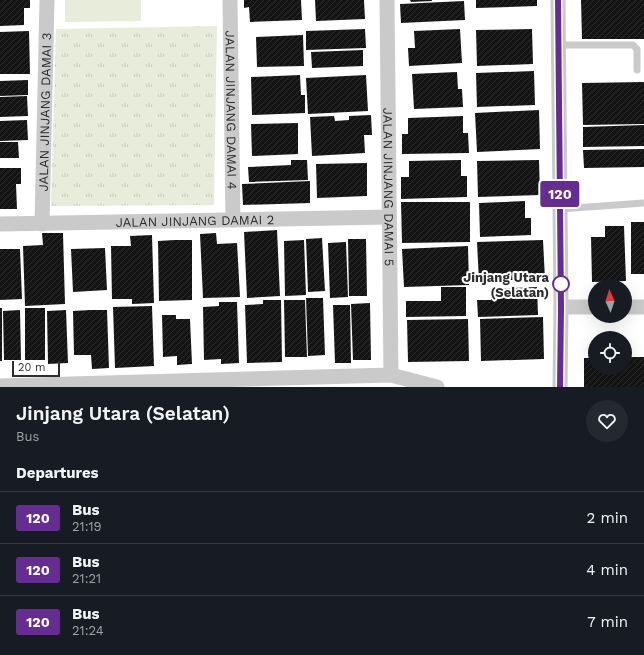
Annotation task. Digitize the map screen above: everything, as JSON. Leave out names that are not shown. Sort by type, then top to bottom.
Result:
[{"type":"street","name":"JALAN JINJANG DAMAI 3","points":[[42,224],[47,0]]},
{"type":"street","name":"JALAN JINJANG DAMAI 4","points":[[230,0],[233,220]]},
{"type":"street","name":"JALAN JINJANG DAMAI 5","points":[[387,0],[391,375]]},
{"type":"street","points":[[558,0],[561,308],[560,387]]},
{"type":"street","name":"JALAN JINJANG DAMAI 2","points":[[0,224],[389,217]]},
{"type":"street","points":[[561,308],[588,307]]},
{"type":"street","points":[[632,307],[644,307]]},
{"type":"street","points":[[0,386],[391,375],[437,387]]},
{"type":"lane","points":[[558,45],[633,45],[637,49],[637,70]]},
{"type":"lane","points":[[560,210],[644,203]]},
{"type":"green space","points":[[65,0],[141,0],[141,21],[65,22]]},
{"type":"green space","points":[[217,26],[214,205],[51,206],[56,29]]},
{"type":"building","points":[[0,0],[30,0],[30,8],[24,8],[24,25],[0,26]]},
{"type":"building","points":[[244,0],[301,0],[302,20],[250,22],[249,7],[244,8]]},
{"type":"building","points":[[315,0],[364,0],[365,19],[316,21]]},
{"type":"building","points":[[410,0],[432,0],[432,1],[411,2]]},
{"type":"building","points":[[476,0],[537,0],[537,6],[476,8]]},
{"type":"building","points":[[581,0],[644,0],[644,39],[582,39]]},
{"type":"building","points":[[464,1],[465,20],[401,23],[400,4]]},
{"type":"building","points":[[365,29],[366,48],[306,50],[306,31]]},
{"type":"building","points":[[460,29],[462,63],[409,66],[408,48],[415,48],[414,31]]},
{"type":"building","points":[[532,29],[533,64],[477,66],[476,30]]},
{"type":"building","points":[[29,31],[30,74],[0,74],[0,32]]},
{"type":"building","points":[[303,35],[304,66],[257,67],[256,37]]},
{"type":"building","points":[[363,50],[363,66],[312,68],[311,52]]},
{"type":"building","points":[[534,71],[535,105],[477,107],[476,73]]},
{"type":"building","points":[[457,72],[458,89],[462,89],[463,107],[414,109],[412,74]]},
{"type":"building","points":[[300,75],[301,95],[305,95],[305,113],[252,115],[251,77]]},
{"type":"building","points":[[366,75],[368,111],[308,114],[306,78]]},
{"type":"building","points":[[28,80],[28,95],[0,96],[0,81]]},
{"type":"building","points":[[644,82],[644,124],[583,125],[582,83]]},
{"type":"building","points":[[27,96],[28,116],[0,117],[0,97]]},
{"type":"building","points":[[539,110],[540,149],[477,152],[475,113]]},
{"type":"building","points":[[371,115],[372,135],[364,135],[365,153],[312,156],[310,117],[334,116],[335,121],[349,120],[349,116]]},
{"type":"building","points":[[463,116],[463,133],[468,133],[469,153],[402,154],[402,134],[408,134],[408,118]]},
{"type":"building","points":[[27,120],[28,140],[0,141],[0,121]]},
{"type":"building","points":[[298,123],[298,154],[252,156],[251,124]]},
{"type":"building","points":[[644,125],[644,146],[583,147],[583,127]]},
{"type":"building","points":[[0,142],[18,142],[19,158],[0,158]]},
{"type":"building","points":[[644,149],[644,167],[584,168],[583,150]]},
{"type":"building","points":[[291,160],[307,160],[308,180],[249,182],[248,167],[291,165]]},
{"type":"building","points":[[461,160],[461,176],[467,176],[467,197],[401,199],[401,177],[409,177],[409,161]]},
{"type":"building","points":[[539,160],[540,195],[478,197],[477,161]]},
{"type":"building","points":[[367,163],[367,196],[317,198],[316,164]]},
{"type":"building","points":[[0,168],[21,168],[21,184],[16,184],[17,209],[0,209]]},
{"type":"building","points":[[310,181],[310,203],[243,205],[242,184]]},
{"type":"building","points":[[525,201],[525,218],[531,218],[531,235],[480,237],[479,203]]},
{"type":"building","points":[[401,202],[470,202],[470,242],[402,243]]},
{"type":"building","points":[[631,222],[644,222],[644,274],[631,274]]},
{"type":"building","points":[[605,226],[624,226],[626,279],[592,279],[591,237],[605,237]]},
{"type":"building","points":[[277,230],[280,296],[247,298],[244,232]]},
{"type":"building","points":[[42,233],[63,233],[65,304],[25,306],[23,246],[43,245]]},
{"type":"building","points":[[216,233],[217,244],[237,243],[240,297],[203,298],[200,234]]},
{"type":"building","points":[[152,235],[154,303],[132,304],[132,299],[112,299],[111,246],[131,246],[130,236]]},
{"type":"building","points":[[322,238],[325,291],[308,292],[306,239]]},
{"type":"building","points":[[348,239],[366,239],[367,296],[349,296]]},
{"type":"building","points":[[192,240],[192,300],[159,301],[158,241]]},
{"type":"building","points":[[304,240],[306,295],[285,296],[284,241]]},
{"type":"building","points":[[543,240],[545,279],[479,281],[477,242]]},
{"type":"building","points":[[346,242],[348,297],[330,298],[328,243]]},
{"type":"building","points":[[468,246],[469,285],[404,287],[402,249]]},
{"type":"building","points":[[105,248],[107,290],[73,292],[71,249]]},
{"type":"building","points":[[0,249],[20,249],[22,299],[0,300]]},
{"type":"building","points":[[441,287],[466,287],[466,316],[406,317],[406,301],[441,301]]},
{"type":"building","points":[[537,287],[538,315],[478,317],[477,300],[491,300],[491,289]]},
{"type":"building","points":[[306,298],[323,298],[325,355],[308,356]]},
{"type":"building","points":[[263,300],[281,300],[282,362],[247,363],[245,305],[263,304]]},
{"type":"building","points":[[284,300],[305,300],[307,357],[285,357]]},
{"type":"building","points":[[219,302],[237,302],[239,363],[221,364],[221,359],[204,360],[203,307],[219,306]]},
{"type":"building","points":[[370,303],[371,360],[353,360],[351,304]]},
{"type":"building","points":[[333,305],[350,305],[351,363],[335,363]]},
{"type":"building","points":[[152,306],[154,366],[115,368],[113,307]]},
{"type":"building","points":[[0,308],[2,308],[2,361],[0,361]]},
{"type":"building","points":[[25,308],[45,308],[45,360],[25,360]]},
{"type":"building","points":[[20,310],[21,360],[4,360],[3,311]]},
{"type":"building","points":[[66,310],[68,363],[48,364],[47,311]]},
{"type":"building","points":[[107,310],[109,368],[92,369],[91,355],[74,355],[73,311]]},
{"type":"building","points":[[162,315],[176,315],[176,319],[190,319],[192,364],[177,365],[177,356],[163,357]]},
{"type":"building","points":[[543,317],[544,359],[481,361],[480,319]]},
{"type":"building","points":[[468,319],[469,361],[408,362],[407,320]]},
{"type":"building","points":[[632,357],[644,357],[644,387],[584,387],[584,358],[588,358],[588,375],[632,375]]},
{"type":"bus line","name":"120","points":[[558,0],[561,308],[560,387]]},
{"type":"place","name":"Jinjang Utara (Selatan)","points":[[561,284]]}]
